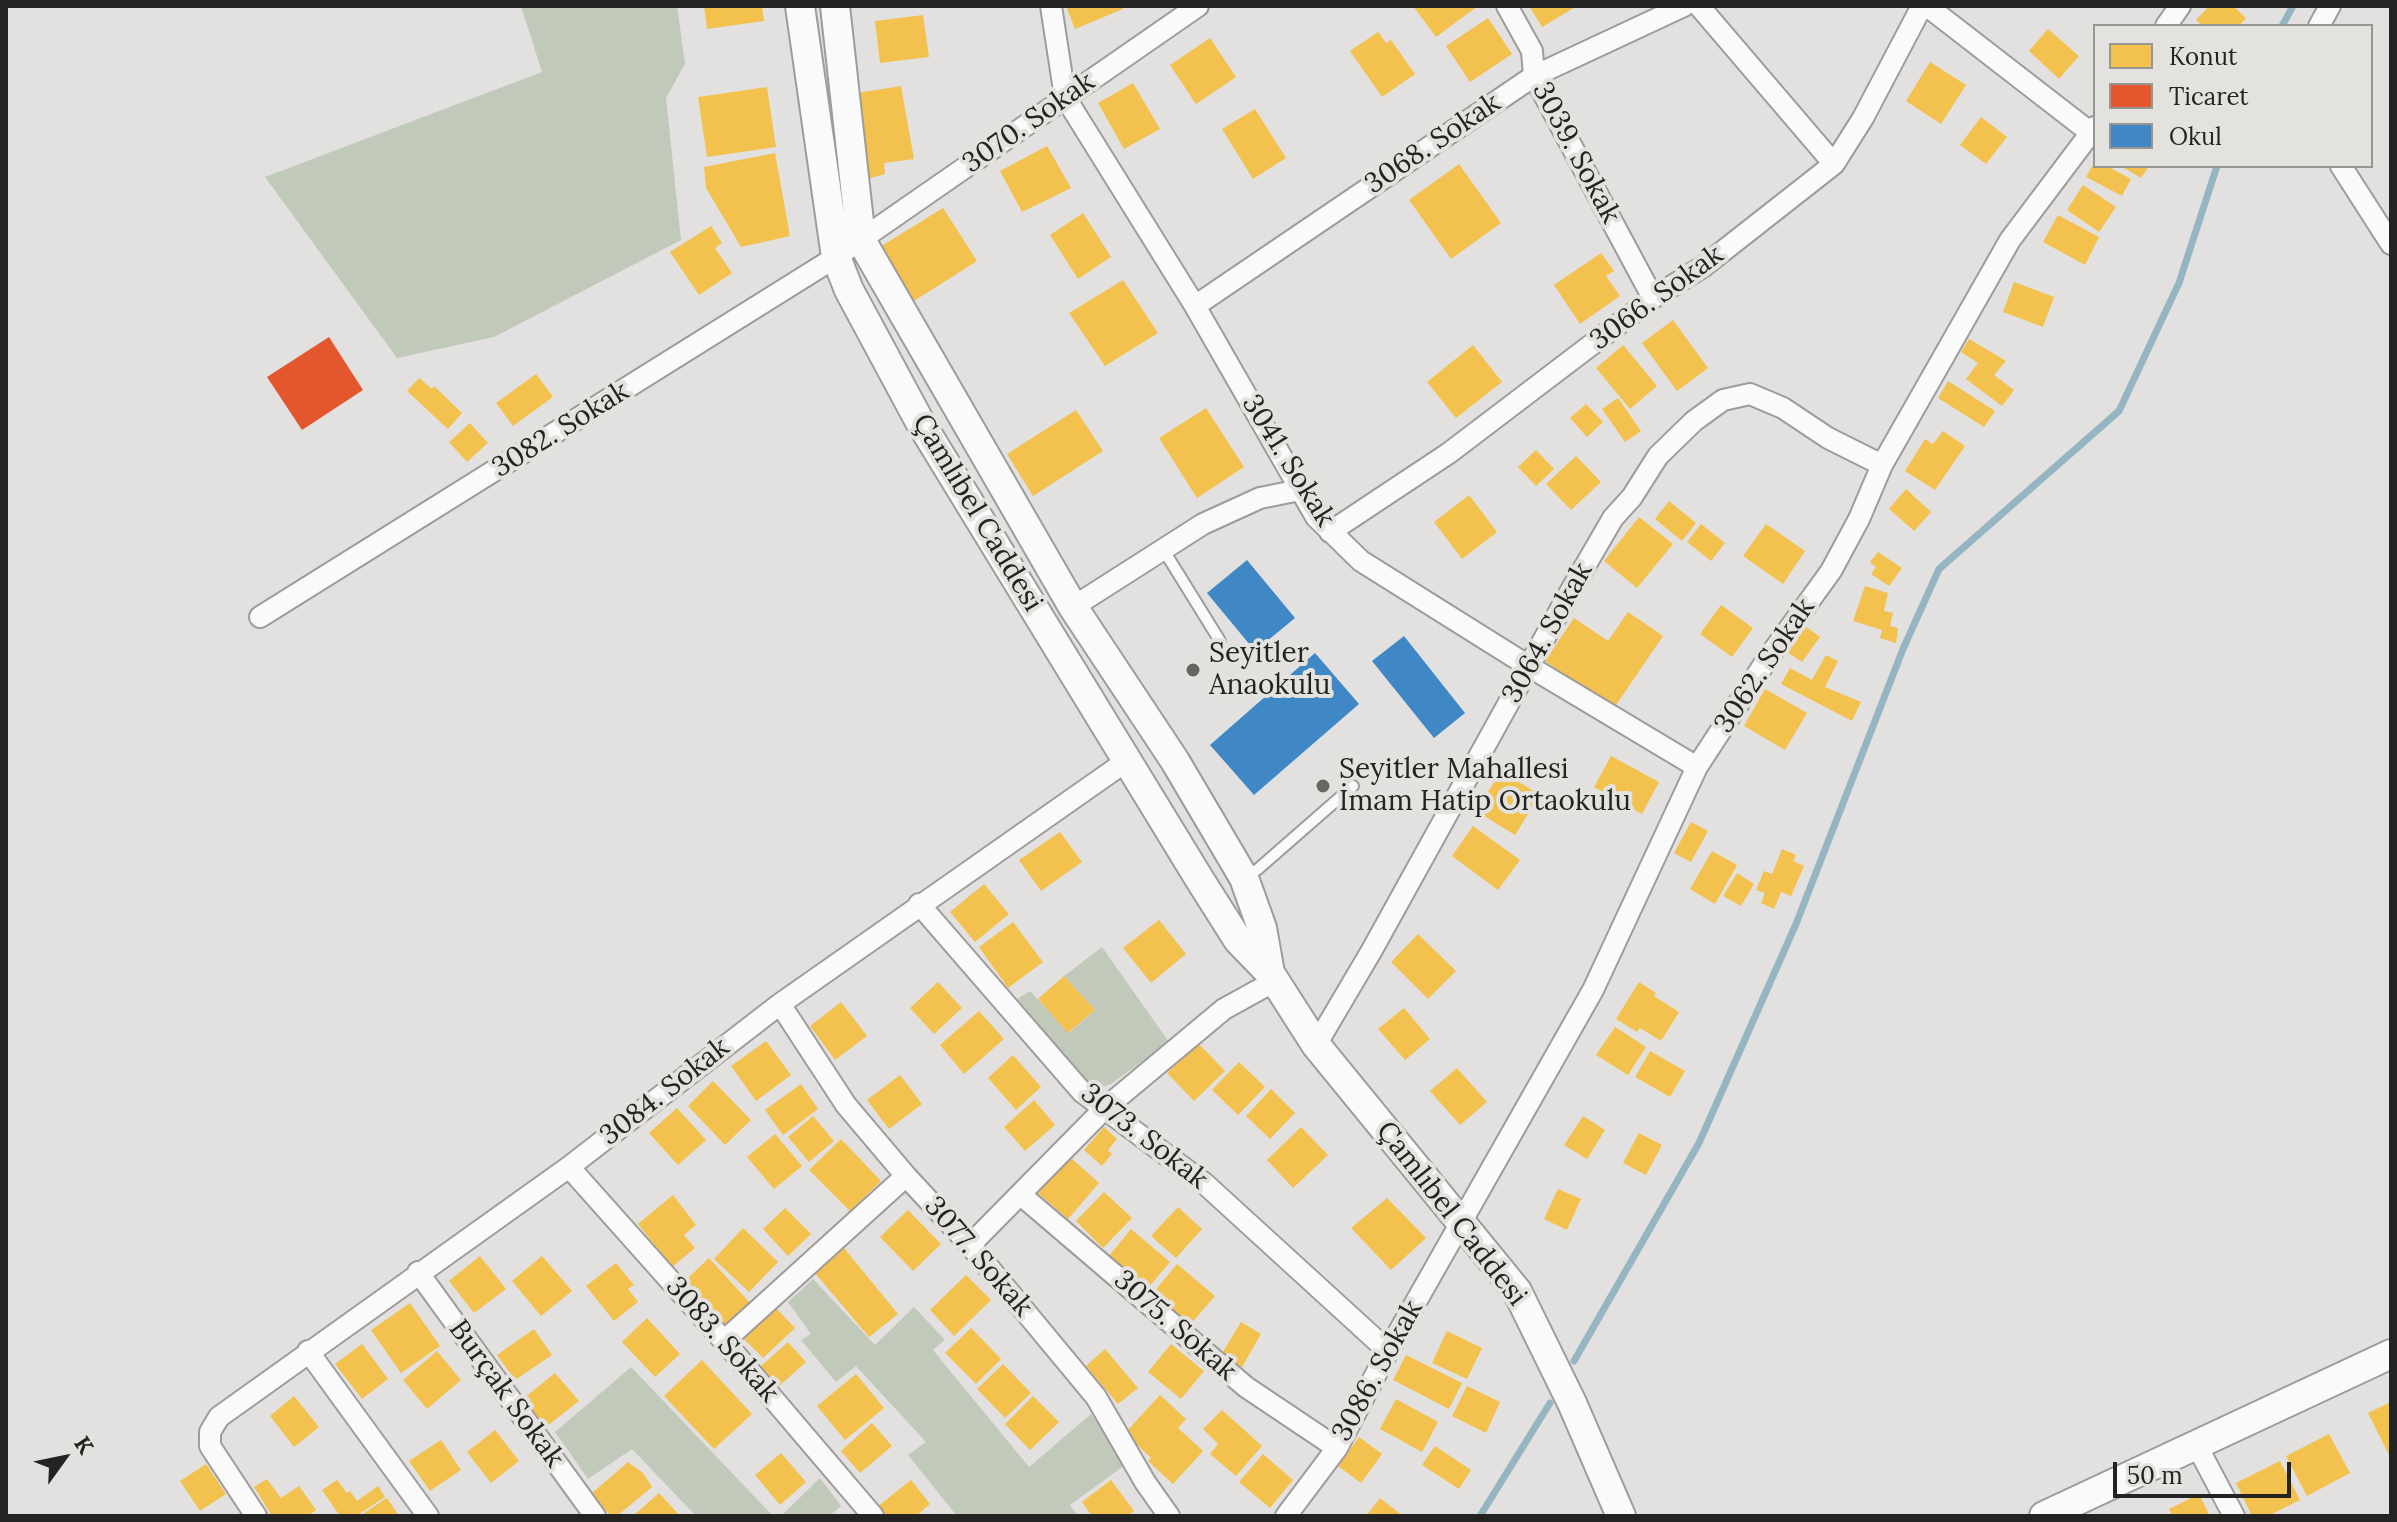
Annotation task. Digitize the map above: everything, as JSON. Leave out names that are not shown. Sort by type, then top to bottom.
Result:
[{"type":"street","name":"Çamlıbel Caddesi","points":[[800,6],[836,257],[849,290],[920,422],[1238,940],[1272,978],[1316,1045],[1517,1291],[1572,1403],[1621,1516]]},
{"type":"street","name":"Çamlıbel Caddesi","points":[[835,6],[861,240],[1073,607],[1175,761],[1244,878],[1262,928],[1272,978]]},
{"type":"street","name":"3041. Sokak","points":[[1051,6],[1065,97],[1195,306],[1316,517],[1361,561],[1697,767]]},
{"type":"street","name":"3070. Sokak","points":[[861,240],[1198,6]]},
{"type":"street","name":"3039. Sokak","points":[[1507,6],[1532,51],[1534,76],[1653,298]]},
{"type":"street","name":"3068. Sokak","points":[[1195,306],[1534,76],[1684,6]]},
{"type":"street","points":[[1699,6],[1834,164]]},
{"type":"street","points":[[1924,6],[2093,130]]},
{"type":"street","name":"3066. Sokak","points":[[1330,532],[1449,453],[1653,298],[1704,266],[1834,164],[1863,118],[1924,6]]},
{"type":"street","points":[[2167,24],[2180,6]]},
{"type":"street","points":[[2320,24],[2330,6]]},
{"type":"street","name":"3062. Sokak","points":[[1462,1221],[1593,990],[1697,767],[1768,658],[1831,571],[1859,519],[1882,465],[2010,240],[2093,130]]},
{"type":"street","points":[[2342,168],[2390,242]]},
{"type":"street","name":"3082. Sokak","points":[[260,617],[861,240]]},
{"type":"street","name":"3064. Sokak","points":[[1316,1045],[1570,592],[1613,518],[1632,497],[1658,456],[1694,421],[1723,400],[1750,394],[1783,408],[1828,438],[1882,465]]},
{"type":"street","points":[[1073,607],[1203,524],[1260,498],[1300,490]]},
{"type":"street","name":"3084. Sokak","points":[[256,1516],[210,1446],[210,1432],[219,1417],[569,1167],[780,1004],[1128,760]]},
{"type":"street","name":"3073. Sokak","points":[[919,904],[1082,1092],[1204,1183],[1388,1351]]},
{"type":"street","points":[[970,1245],[1104,1109],[1224,1009],[1272,978]]},
{"type":"street","name":"3077. Sokak","points":[[780,1004],[846,1105],[970,1245],[1096,1397],[1145,1482],[1169,1516]]},
{"type":"street","name":"3083. Sokak","points":[[569,1167],[724,1341],[873,1516]]},
{"type":"street","points":[[724,1341],[906,1176]]},
{"type":"street","name":"3075. Sokak","points":[[1021,1195],[1246,1387],[1337,1448]]},
{"type":"street","name":"3086. Sokak","points":[[1286,1516],[1337,1448],[1462,1221]]},
{"type":"street","name":"Burçak Sokak","points":[[418,1272],[595,1516]]},
{"type":"street","points":[[308,1351],[428,1516]]},
{"type":"street","points":[[2044,1516],[2391,1354]]},
{"type":"street","points":[[2197,1446],[2234,1516]]},
{"type":"lane","points":[[1163,549],[1220,641]]},
{"type":"lane","points":[[1244,878],[1353,786]]},
{"type":"green space","points":[[521,6],[677,6],[685,64],[666,98],[681,240],[494,337],[397,358],[265,177],[542,72]]},
{"type":"green space","points":[[1102,947],[1169,1042],[1111,1084],[1098,1089],[1078,1074],[1017,999],[1030,991],[1069,1033],[1095,1010],[1064,976]]},
{"type":"green space","points":[[813,1279],[875,1345],[914,1307],[945,1340],[933,1350],[1029,1467],[1091,1414],[1125,1465],[1070,1505],[1078,1516],[957,1516],[908,1455],[926,1442],[856,1366],[836,1382],[801,1340],[811,1334],[788,1302]]},
{"type":"green space","points":[[631,1367],[773,1516],[696,1516],[632,1449],[588,1479],[555,1432]]},
{"type":"green space","points":[[820,1478],[841,1506],[829,1516],[781,1516]]},
{"type":"building: Konut","points":[[704,6],[762,6],[764,21],[707,29]]},
{"type":"building: Konut","points":[[1066,6],[1121,6],[1123,9],[1075,29]]},
{"type":"building: Konut","points":[[1413,6],[1478,6],[1436,37]]},
{"type":"building: Konut","points":[[1529,6],[1577,6],[1542,27]]},
{"type":"building: Konut","points":[[2209,6],[2233,6],[2246,18],[2241,24],[2201,24],[2196,20]]},
{"type":"building: Konut","points":[[923,15],[929,57],[880,63],[875,21]]},
{"type":"building: Konut","points":[[1488,18],[1512,54],[1470,82],[1446,46]]},
{"type":"building: Konut","points":[[2048,29],[2079,56],[2059,79],[2029,51]]},
{"type":"building: Konut","points":[[1378,32],[1386,43],[1391,40],[1415,74],[1382,97],[1350,51]]},
{"type":"building: Konut","points":[[1210,38],[1236,77],[1196,104],[1170,65]]},
{"type":"building: Konut","points":[[1930,62],[1966,85],[1941,124],[1906,101]]},
{"type":"building: Konut","points":[[1133,83],[1160,129],[1124,149],[1098,103]]},
{"type":"building: Konut","points":[[901,86],[914,159],[884,163],[885,174],[864,180],[851,94]]},
{"type":"building: Konut","points":[[767,87],[776,147],[707,157],[698,97]]},
{"type":"building: Konut","points":[[1255,109],[1286,158],[1253,179],[1222,129]]},
{"type":"building: Konut","points":[[1981,117],[2007,137],[1986,164],[1960,145]]},
{"type":"building: Konut","points":[[1047,146],[1071,188],[1022,212],[1000,171]]},
{"type":"building: Konut","points":[[775,153],[790,236],[741,247],[706,188],[704,167]]},
{"type":"building: Konut","points":[[1459,164],[1501,223],[1451,259],[1409,200]]},
{"type":"building: Konut","points":[[2093,165],[2093,168],[2111,168],[2131,179],[2122,196],[2086,177]]},
{"type":"building: Konut","points":[[2124,168],[2148,168],[2141,178]]},
{"type":"building: Konut","points":[[2083,185],[2116,207],[2099,232],[2067,210]]},
{"type":"building: Konut","points":[[943,208],[977,261],[914,301],[880,247]]},
{"type":"building: Konut","points":[[1083,213],[1111,257],[1078,279],[1050,235]]},
{"type":"building: Konut","points":[[2058,215],[2099,237],[2085,265],[2043,242]]},
{"type":"building: Konut","points":[[711,226],[722,243],[715,248],[732,273],[699,295],[670,252]]},
{"type":"building: Konut","points":[[1601,253],[1614,271],[1606,276],[1620,296],[1580,324],[1554,285]]},
{"type":"building: Konut","points":[[1123,280],[1158,333],[1105,366],[1069,313]]},
{"type":"building: Konut","points":[[2014,282],[2054,297],[2043,327],[2003,312]]},
{"type":"building: Konut","points":[[1673,320],[1708,368],[1677,391],[1642,343]]},
{"type":"building: Konut","points":[[1969,339],[2006,361],[1994,375],[2014,390],[2002,406],[1966,379],[1978,363],[1961,352]]},
{"type":"building: Konut","points":[[1473,345],[1502,382],[1456,418],[1427,382]]},
{"type":"building: Konut","points":[[1623,345],[1657,386],[1630,409],[1596,368]]},
{"type":"building: Konut","points":[[536,374],[553,397],[513,426],[496,403]]},
{"type":"building: Konut","points":[[419,378],[432,389],[434,386],[462,413],[448,429],[407,391]]},
{"type":"building: Konut","points":[[1948,381],[1995,411],[1984,427],[1938,398]]},
{"type":"building: Konut","points":[[1618,398],[1641,431],[1625,442],[1602,409]]},
{"type":"building: Konut","points":[[1586,404],[1603,422],[1587,437],[1570,418]]},
{"type":"building: Konut","points":[[1206,408],[1244,467],[1197,498],[1159,438]]},
{"type":"building: Konut","points":[[1076,410],[1103,451],[1033,496],[1007,454]]},
{"type":"building: Konut","points":[[470,423],[488,443],[467,462],[449,442]]},
{"type":"building: Konut","points":[[1943,431],[1965,446],[1935,490],[1905,471],[1925,439],[1933,444]]},
{"type":"building: Konut","points":[[1536,450],[1554,469],[1536,486],[1518,467]]},
{"type":"building: Konut","points":[[1576,456],[1601,482],[1571,510],[1546,484]]},
{"type":"building: Konut","points":[[1906,489],[1931,512],[1914,531],[1889,509]]},
{"type":"building: Konut","points":[[1469,495],[1497,532],[1462,559],[1434,522]]},
{"type":"building: Konut","points":[[1669,501],[1696,523],[1682,541],[1655,519]]},
{"type":"building: Konut","points":[[1639,517],[1673,544],[1637,588],[1604,561]]},
{"type":"building: Konut","points":[[1701,524],[1725,543],[1711,561],[1687,542]]},
{"type":"building: Konut","points":[[1766,524],[1805,551],[1783,584],[1743,556]]},
{"type":"building: Konut","points":[[1878,552],[1902,568],[1889,586],[1871,574],[1876,567],[1870,562]]},
{"type":"building: Konut","points":[[1865,586],[1888,593],[1884,611],[1893,613],[1890,626],[1898,628],[1896,643],[1880,638],[1882,630],[1853,621]]},
{"type":"building: Konut","points":[[1721,605],[1753,628],[1732,657],[1700,634]]},
{"type":"building: Konut","points":[[1628,612],[1663,636],[1614,708],[1545,661],[1574,618],[1608,641]]},
{"type":"building: Konut","points":[[1805,626],[1820,637],[1802,662],[1787,652]]},
{"type":"building: Konut","points":[[1826,655],[1838,661],[1825,687],[1861,702],[1852,721],[1781,684],[1790,668],[1812,680]]},
{"type":"building: Konut","points":[[1765,689],[1807,713],[1785,750],[1744,726]]},
{"type":"building: Konut","points":[[1611,756],[1659,782],[1642,814],[1594,787]]},
{"type":"building: Konut","points":[[1501,771],[1540,795],[1515,835],[1476,811]]},
{"type":"building: Konut","points":[[1691,822],[1708,831],[1691,862],[1674,853]]},
{"type":"building: Konut","points":[[1473,826],[1520,860],[1498,890],[1452,856]]},
{"type":"building: Konut","points":[[1060,832],[1082,862],[1041,891],[1019,860]]},
{"type":"building: Konut","points":[[1782,849],[1796,855],[1793,861],[1804,866],[1791,896],[1781,892],[1774,909],[1761,903],[1765,893],[1756,890],[1764,871],[1772,874]]},
{"type":"building: Konut","points":[[1712,851],[1737,865],[1715,904],[1690,889]]},
{"type":"building: Konut","points":[[1737,873],[1754,884],[1741,906],[1723,896]]},
{"type":"building: Konut","points":[[984,884],[1009,914],[975,942],[950,912]]},
{"type":"building: Konut","points":[[1159,920],[1186,954],[1151,983],[1123,948]]},
{"type":"building: Konut","points":[[1013,922],[1043,962],[1008,988],[979,947]]},
{"type":"building: Konut","points":[[1418,934],[1456,971],[1428,999],[1391,962]]},
{"type":"building: Konut","points":[[1064,976],[1095,1010],[1068,1033],[1038,999]]},
{"type":"building: Konut","points":[[938,982],[962,1008],[934,1034],[910,1008]]},
{"type":"building: Konut","points":[[1639,982],[1679,1012],[1661,1041],[1640,1028],[1637,1032],[1616,1019]]},
{"type":"building: Konut","points":[[841,1002],[867,1036],[835,1060],[810,1026]]},
{"type":"building: Konut","points":[[1404,1008],[1430,1039],[1405,1060],[1378,1029]]},
{"type":"building: Konut","points":[[979,1011],[1004,1039],[964,1074],[940,1045]]},
{"type":"building: Konut","points":[[1615,1027],[1646,1047],[1628,1075],[1596,1055]]},
{"type":"building: Konut","points":[[766,1041],[791,1075],[756,1101],[731,1066]]},
{"type":"building: Konut","points":[[1198,1043],[1225,1071],[1194,1101],[1167,1073]]},
{"type":"building: Konut","points":[[1650,1051],[1685,1071],[1670,1097],[1635,1077]]},
{"type":"building: Konut","points":[[1013,1055],[1041,1087],[1016,1110],[988,1078]]},
{"type":"building: Konut","points":[[1239,1062],[1265,1087],[1238,1115],[1212,1090]]},
{"type":"building: Konut","points":[[1457,1068],[1487,1102],[1460,1125],[1430,1091]]},
{"type":"building: Konut","points":[[900,1075],[922,1104],[889,1129],[867,1100]]},
{"type":"building: Konut","points":[[713,1081],[751,1120],[725,1145],[688,1106]]},
{"type":"building: Konut","points":[[801,1084],[818,1109],[783,1135],[765,1110]]},
{"type":"building: Konut","points":[[1271,1089],[1295,1113],[1270,1139],[1246,1116]]},
{"type":"building: Konut","points":[[1034,1100],[1055,1125],[1025,1151],[1004,1127]]},
{"type":"building: Konut","points":[[677,1108],[706,1140],[678,1165],[649,1133]]},
{"type":"building: Konut","points":[[813,1116],[834,1141],[809,1162],[788,1137]]},
{"type":"building: Konut","points":[[1583,1116],[1605,1130],[1587,1159],[1564,1145]]},
{"type":"building: Konut","points":[[1104,1127],[1117,1139],[1108,1150],[1112,1154],[1102,1166],[1084,1150]]},
{"type":"building: Konut","points":[[1301,1127],[1328,1155],[1293,1188],[1267,1160]]},
{"type":"building: Konut","points":[[1639,1133],[1662,1145],[1646,1175],[1623,1163]]},
{"type":"building: Konut","points":[[775,1134],[802,1166],[774,1189],[747,1157]]},
{"type":"building: Konut","points":[[841,1139],[881,1181],[850,1211],[809,1170]]},
{"type":"building: Konut","points":[[1070,1157],[1099,1183],[1068,1219],[1038,1193]]},
{"type":"building: Konut","points":[[1558,1189],[1581,1199],[1567,1230],[1544,1219]]},
{"type":"building: Konut","points":[[1104,1192],[1132,1218],[1103,1248],[1076,1221]]},
{"type":"building: Konut","points":[[673,1195],[696,1225],[684,1235],[695,1248],[672,1267],[638,1224]]},
{"type":"building: Konut","points":[[1387,1198],[1426,1238],[1391,1270],[1351,1228]]},
{"type":"building: Konut","points":[[1178,1207],[1202,1229],[1176,1258],[1151,1236]]},
{"type":"building: Konut","points":[[785,1208],[811,1234],[788,1256],[763,1229]]},
{"type":"building: Konut","points":[[908,1210],[941,1244],[913,1271],[880,1237]]},
{"type":"building: Konut","points":[[743,1228],[778,1262],[749,1292],[714,1259]]},
{"type":"building: Konut","points":[[1131,1229],[1170,1262],[1148,1288],[1109,1256]]},
{"type":"building: Konut","points":[[844,1248],[898,1314],[869,1337],[815,1273]]},
{"type":"building: Konut","points":[[480,1256],[506,1289],[474,1313],[449,1281]]},
{"type":"building: Konut","points":[[542,1256],[572,1291],[541,1316],[512,1281]]},
{"type":"building: Konut","points":[[709,1258],[750,1303],[722,1329],[700,1306],[704,1300],[686,1280]]},
{"type":"building: Konut","points":[[616,1263],[634,1285],[628,1289],[638,1302],[614,1321],[586,1286]]},
{"type":"building: Konut","points":[[1177,1264],[1215,1296],[1189,1326],[1152,1294]]},
{"type":"building: Konut","points":[[966,1275],[991,1300],[954,1336],[930,1310]]},
{"type":"building: Konut","points":[[410,1303],[440,1346],[401,1373],[371,1330]]},
{"type":"building: Konut","points":[[775,1307],[795,1328],[763,1358],[743,1338]]},
{"type":"building: Konut","points":[[647,1318],[680,1354],[655,1377],[622,1342]]},
{"type":"building: Konut","points":[[1241,1322],[1261,1334],[1242,1367],[1221,1355]]},
{"type":"building: Konut","points":[[971,1328],[1001,1359],[976,1384],[945,1353]]},
{"type":"building: Konut","points":[[534,1329],[552,1355],[515,1380],[497,1355]]},
{"type":"building: Konut","points":[[1447,1331],[1482,1348],[1467,1379],[1432,1363]]},
{"type":"building: Konut","points":[[788,1342],[806,1362],[778,1387],[760,1367]]},
{"type":"building: Konut","points":[[362,1344],[388,1379],[362,1399],[335,1364]]},
{"type":"building: Konut","points":[[1171,1344],[1204,1371],[1181,1399],[1148,1372]]},
{"type":"building: Konut","points":[[1105,1349],[1138,1388],[1118,1404],[1086,1366]]},
{"type":"building: Konut","points":[[437,1351],[461,1380],[427,1409],[403,1380]]},
{"type":"building: Konut","points":[[1406,1355],[1462,1383],[1449,1409],[1393,1380]]},
{"type":"building: Konut","points":[[702,1360],[752,1414],[714,1449],[664,1396]]},
{"type":"building: Konut","points":[[1003,1364],[1031,1393],[1005,1418],[977,1389]]},
{"type":"building: Konut","points":[[555,1373],[579,1401],[546,1427],[523,1399]]},
{"type":"building: Konut","points":[[856,1374],[884,1408],[845,1440],[817,1406]]},
{"type":"building: Konut","points":[[1467,1386],[1500,1402],[1486,1433],[1452,1416]]},
{"type":"building: Konut","points":[[1160,1395],[1186,1419],[1178,1428],[1203,1451],[1173,1484],[1148,1461],[1151,1458],[1125,1433]]},
{"type":"building: Konut","points":[[294,1396],[319,1427],[294,1447],[270,1416]]},
{"type":"building: Konut","points":[[1033,1396],[1059,1422],[1030,1450],[1005,1424]]},
{"type":"building: Konut","points":[[1396,1399],[1438,1422],[1422,1452],[1380,1429]]},
{"type":"building: Konut","points":[[2391,1402],[2391,1459],[2368,1413]]},
{"type":"building: Konut","points":[[1222,1410],[1262,1446],[1236,1476],[1210,1454],[1218,1444],[1203,1429]]},
{"type":"building: Konut","points":[[872,1423],[892,1446],[860,1473],[841,1451]]},
{"type":"building: Konut","points":[[495,1430],[519,1461],[491,1483],[467,1452]]},
{"type":"building: Konut","points":[[2329,1434],[2350,1473],[2307,1496],[2286,1456]]},
{"type":"building: Konut","points":[[1359,1437],[1382,1454],[1361,1483],[1338,1466]]},
{"type":"building: Konut","points":[[441,1440],[461,1470],[430,1491],[409,1461]]},
{"type":"building: Konut","points":[[1435,1446],[1471,1470],[1459,1489],[1422,1465]]},
{"type":"building: Konut","points":[[781,1453],[806,1482],[780,1505],[755,1475]]},
{"type":"building: Konut","points":[[1263,1454],[1293,1480],[1270,1508],[1239,1482]]},
{"type":"building: Konut","points":[[2280,1461],[2300,1500],[2268,1516],[2252,1516],[2236,1483]]},
{"type":"building: Konut","points":[[628,1462],[643,1473],[652,1487],[617,1516],[611,1516],[591,1494]]},
{"type":"building: Konut","points":[[206,1464],[226,1494],[200,1511],[180,1481]]},
{"type":"building: Konut","points":[[267,1479],[281,1498],[299,1486],[316,1510],[308,1516],[272,1516],[254,1487]]},
{"type":"building: Konut","points":[[337,1480],[357,1501],[378,1486],[385,1497],[356,1516],[340,1516],[322,1490]]},
{"type":"building: Konut","points":[[911,1480],[930,1504],[916,1516],[884,1516],[877,1507]]},
{"type":"building: Konut","points":[[1111,1480],[1134,1511],[1127,1516],[1092,1516],[1082,1502]]},
{"type":"building: Konut","points":[[659,1493],[680,1516],[633,1516]]},
{"type":"building: Konut","points":[[2199,1494],[2210,1516],[2172,1516],[2169,1509]]},
{"type":"building: Konut","points":[[1380,1498],[1403,1516],[1366,1516]]},
{"type":"building: Konut","points":[[385,1499],[399,1516],[360,1516]]},
{"type":"building: Ticaret","points":[[329,337],[363,390],[302,430],[267,377]]},
{"type":"building: Okul","points":[[1247,560],[1295,618],[1255,651],[1207,593]]},
{"type":"building: Okul","points":[[1404,636],[1465,713],[1434,738],[1372,661]]},
{"type":"building: Okul","points":[[1315,653],[1359,704],[1254,795],[1210,745]]},
{"type":"waterway","points":[[2283,24],[2293,6]]},
{"type":"waterway","points":[[1574,1361],[1699,1143],[1796,924],[1903,649],[1939,569],[2119,411],[2179,283],[2216,168]]},
{"type":"waterway","points":[[1480,1516],[1550,1403]]},
{"type":"place","name":"Seyitler Anaokulu","points":[[1193,670]]},
{"type":"place","name":"Seyitler Mahallesi İmam Hatip Ortaokulu","points":[[1323,786]]}]
